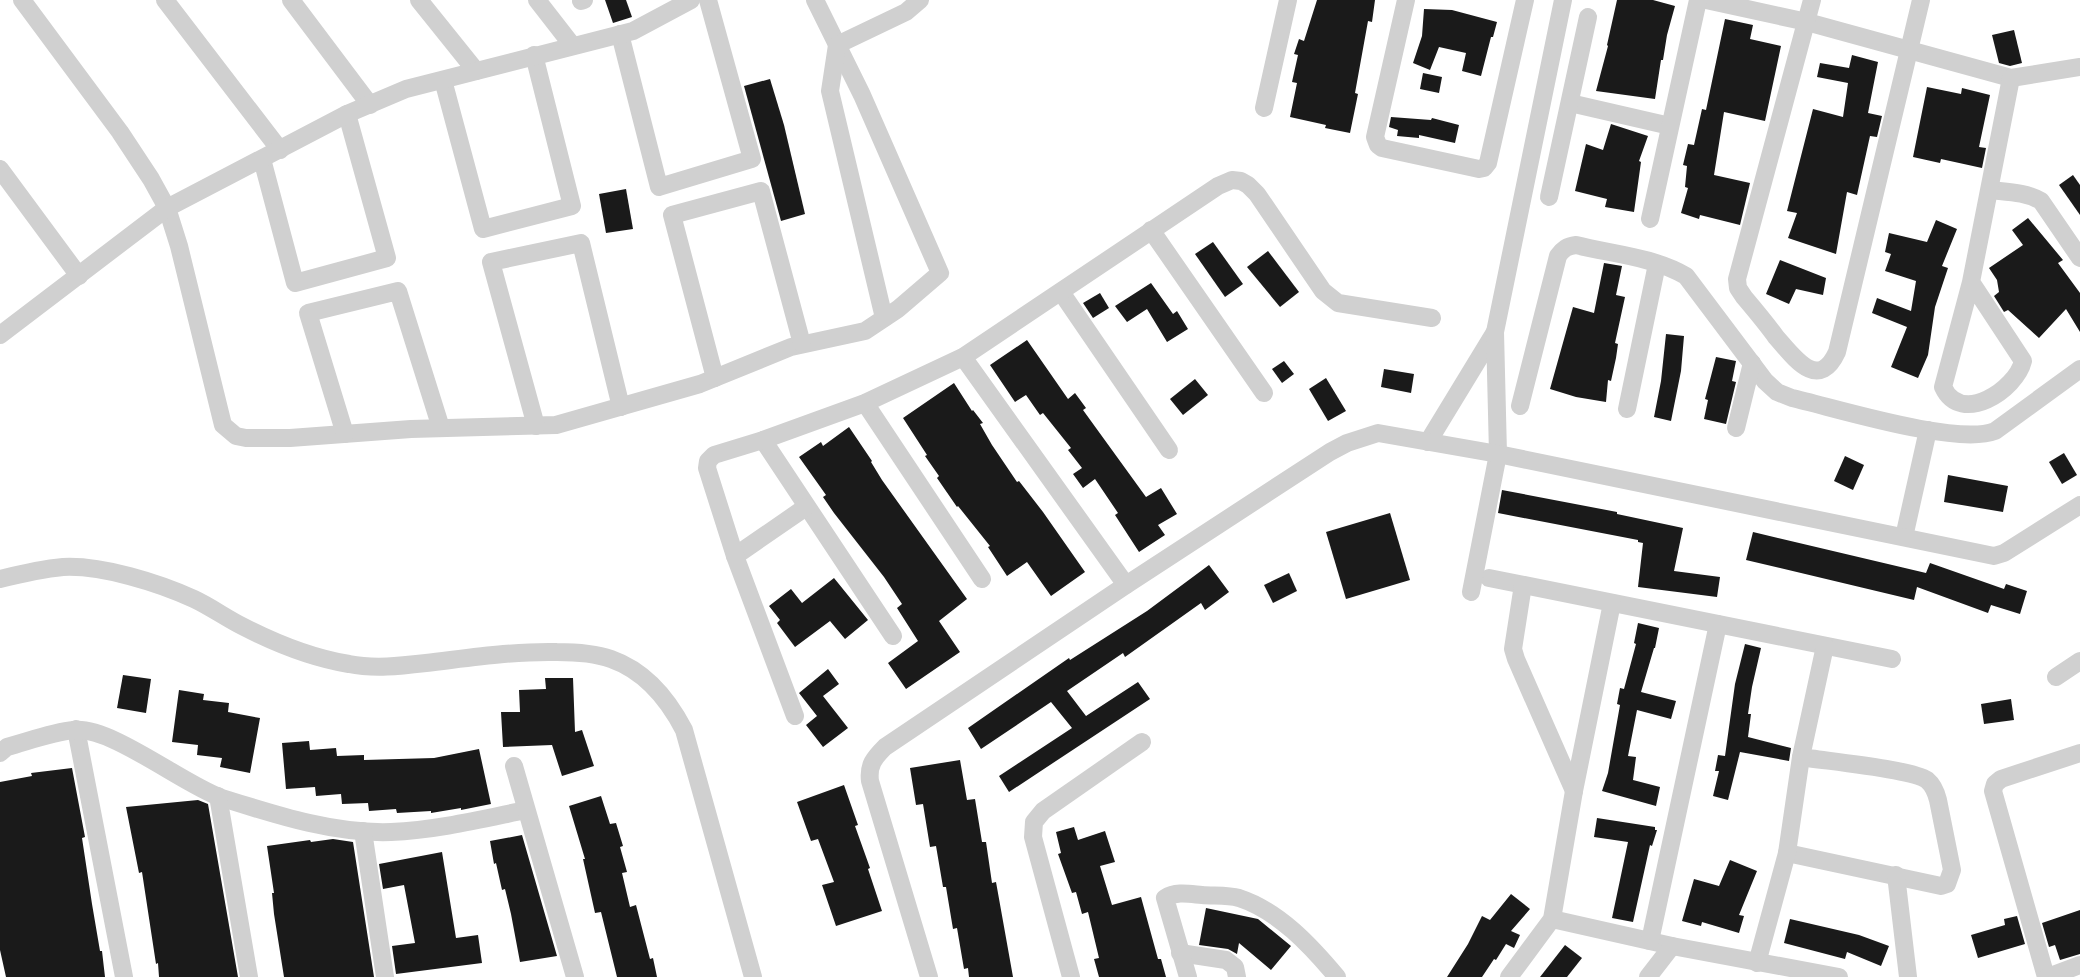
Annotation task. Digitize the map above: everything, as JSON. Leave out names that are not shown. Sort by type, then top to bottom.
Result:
[{"type":"street","points":[[22,0],[120,132],[151,178],[167,208],[179,246],[223,425],[236,436],[246,438],[290,438],[441,428],[556,425],[700,384],[791,347],[865,331],[898,309],[940,273],[862,95],[815,0]]},
{"type":"street","points":[[165,0],[280,150]]},
{"type":"street","points":[[291,0],[370,105]]},
{"type":"street","points":[[419,0],[476,71]]},
{"type":"street","points":[[537,0],[572,45]]},
{"type":"street","points":[[0,335],[167,208],[348,114],[406,89],[633,31],[691,0]]},
{"type":"street","points":[[620,34],[659,187],[752,159],[708,0]]},
{"type":"street","points":[[837,45],[906,12],[920,0]]},
{"type":"street","points":[[1264,108],[1288,0]]},
{"type":"street","points":[[1406,0],[1375,137],[1378,145],[1382,148],[1479,169],[1484,168],[1488,163],[1525,0]]},
{"type":"street","points":[[1471,592],[1498,454],[1495,332],[1563,0]]},
{"type":"street","points":[[1650,219],[1698,0]]},
{"type":"street","points":[[1706,0],[1807,22],[2011,78],[2080,67]]},
{"type":"street","points":[[1812,0],[1737,279],[1738,288],[1744,297],[1778,339],[1799,363],[1812,370],[1826,368],[1832,363],[1837,352],[1921,0]]},
{"type":"street","points":[[1549,197],[1588,17]]},
{"type":"street","points":[[837,45],[830,91],[884,318]]},
{"type":"street","points":[[443,80],[483,229],[572,206],[534,56]]},
{"type":"street","points":[[1971,282],[2023,361],[2021,372],[2002,390],[1978,403],[1966,405],[1954,402],[1947,396],[1943,387],[1971,282],[2011,78]]},
{"type":"street","points":[[1570,103],[1670,126]]},
{"type":"street","points":[[262,159],[295,283],[387,258],[348,114]]},
{"type":"street","points":[[0,168],[79,276]]},
{"type":"street","points":[[795,716],[735,556],[707,468],[714,454],[763,440],[865,403],[963,357],[1151,230],[1218,186],[1232,180],[1241,181],[1257,194],[1323,291],[1338,303],[1432,318]]},
{"type":"street","points":[[715,378],[672,216],[761,190],[802,344]]},
{"type":"street","points":[[1990,190],[2019,193],[2042,201],[2080,258]]},
{"type":"street","points":[[1151,230],[1264,393]]},
{"type":"street","points":[[536,426],[491,262],[581,243],[621,407]]},
{"type":"street","points":[[1520,406],[1558,256],[1569,246],[1576,245],[1673,268],[1686,276],[1765,381],[1777,392],[1792,398],[1928,430],[1984,435],[1995,431],[2080,369]]},
{"type":"street","points":[[1627,409],[1657,264]]},
{"type":"street","points":[[345,434],[308,313],[398,291],[441,428]]},
{"type":"street","points":[[1061,292],[1170,450]]},
{"type":"street","points":[[1428,442],[1495,332]]},
{"type":"street","points":[[963,357],[1126,585]]},
{"type":"street","points":[[1736,428],[1752,363]]},
{"type":"street","points":[[865,403],[982,579]]},
{"type":"street","points":[[1904,537],[1928,430]]},
{"type":"street","points":[[929,977],[870,782],[871,764],[885,747],[1126,585],[1347,443],[1378,433],[1498,454],[1994,556],[2004,554],[2080,505]]},
{"type":"street","points":[[763,440],[893,636]]},
{"type":"street","points":[[735,556],[806,507]]},
{"type":"street","points":[[0,579],[63,567],[121,574],[195,600],[243,626],[300,651],[349,664],[396,666],[534,652],[590,653],[612,659],[650,683],[675,713],[684,730],[753,977]]},
{"type":"street","points":[[1489,578],[1892,659]]},
{"type":"street","points":[[1523,585],[1513,649],[1574,791]]},
{"type":"street","points":[[1509,977],[1552,919],[1574,791],[1611,603]]},
{"type":"street","points":[[1650,941],[1718,624]]},
{"type":"street","points":[[1757,963],[1787,853],[1801,757],[1825,646]]},
{"type":"street","points":[[2056,677],[2080,661]]},
{"type":"street","points":[[0,753],[7,747],[76,729],[101,735],[218,796],[291,818],[363,831],[423,830],[526,810]]},
{"type":"street","points":[[76,729],[124,977]]},
{"type":"street","points":[[1071,977],[1033,837],[1035,822],[1043,811],[1142,742]]},
{"type":"street","points":[[2080,753],[2001,779],[1995,784],[1993,791],[2047,977],[2080,965]]},
{"type":"street","points":[[1787,853],[1941,886],[1947,884],[1952,870],[1936,790],[1928,781],[1907,773],[1801,757]]},
{"type":"street","points":[[514,766],[575,977]]},
{"type":"street","points":[[218,796],[249,977]]},
{"type":"street","points":[[363,831],[385,977]]},
{"type":"street","points":[[1896,875],[1908,977]]},
{"type":"street","points":[[1188,977],[1166,902],[1167,896],[1182,893],[1238,898],[1264,909],[1309,946],[1337,977]]},
{"type":"street","points":[[1552,919],[1757,963],[1791,973],[1839,977]]},
{"type":"street","points":[[1648,977],[1672,946]]},
{"type":"street","points":[[1180,953],[1226,960],[1235,967],[1237,977]]},
{"type":"building","points":[[605,0],[626,0],[632,17],[613,23]]},
{"type":"building","points":[[1317,0],[1375,0],[1372,22],[1368,21],[1350,133],[1290,117],[1297,83],[1292,82],[1298,55],[1294,54],[1299,39],[1304,41]]},
{"type":"building","points":[[1617,0],[1653,0],[1675,6],[1663,60],[1661,60],[1655,99],[1596,91]]},
{"type":"building","points":[[1424,9],[1452,10],[1497,22],[1481,76],[1462,71],[1466,53],[1439,47],[1430,70],[1413,63],[1422,36]]},
{"type":"building","points":[[1725,19],[1753,25],[1750,39],[1781,46],[1765,121],[1724,112],[1714,175],[1750,183],[1740,225],[1700,215],[1699,219],[1681,213],[1688,188],[1685,187],[1687,166],[1683,165],[1688,144],[1694,145],[1702,109],[1706,110]]},
{"type":"building","points":[[2014,30],[2022,63],[2010,66],[1999,63],[1992,35]]},
{"type":"building","points":[[1852,55],[1878,62],[1868,113],[1882,116],[1877,137],[1870,136],[1857,195],[1847,192],[1836,254],[1788,238],[1797,213],[1787,211],[1813,109],[1843,117],[1848,83],[1817,77],[1820,63],[1849,68]]},
{"type":"building","points":[[1423,73],[1442,77],[1439,93],[1420,89]]},
{"type":"building","points":[[770,79],[784,125],[805,214],[781,221],[744,86]]},
{"type":"building","points":[[1927,87],[1961,94],[1962,88],[1990,95],[1979,147],[1986,148],[1982,168],[1941,159],[1940,163],[1913,157]]},
{"type":"building","points":[[1391,117],[1431,120],[1432,118],[1459,125],[1455,143],[1419,135],[1419,138],[1397,136],[1398,130],[1389,127]]},
{"type":"building","points":[[1611,124],[1648,136],[1639,161],[1641,162],[1634,212],[1605,207],[1607,199],[1575,191],[1586,144],[1603,150]]},
{"type":"building","points":[[2073,175],[2080,185],[2080,215],[2059,185]]},
{"type":"building","points":[[626,189],[633,229],[606,233],[599,194]]},
{"type":"building","points":[[2028,218],[2063,260],[2058,263],[2080,293],[2080,332],[2066,309],[2039,338],[2008,310],[2004,312],[1994,296],[1999,292],[1997,280],[1989,268],[2023,245],[2012,230]]},
{"type":"building","points":[[1936,220],[1957,229],[1942,266],[1948,268],[1935,307],[1928,355],[1918,378],[1891,367],[1907,327],[1872,313],[1877,298],[1911,311],[1916,281],[1885,271],[1891,254],[1885,252],[1889,233],[1927,242]]},
{"type":"building","points":[[1213,242],[1243,284],[1225,297],[1195,254]]},
{"type":"building","points":[[1268,251],[1299,292],[1280,307],[1247,267]]},
{"type":"building","points":[[1780,260],[1826,278],[1823,295],[1796,289],[1789,304],[1766,294]]},
{"type":"building","points":[[1604,263],[1622,266],[1616,295],[1625,297],[1615,343],[1618,344],[1616,358],[1611,381],[1608,380],[1606,402],[1576,397],[1550,389],[1573,307],[1594,313]]},
{"type":"building","points":[[1151,283],[1173,314],[1177,311],[1188,329],[1167,342],[1147,309],[1127,322],[1115,306]]},
{"type":"building","points":[[1100,293],[1109,308],[1093,318],[1083,303]]},
{"type":"building","points":[[1666,334],[1684,336],[1681,371],[1671,421],[1654,417]]},
{"type":"building","points":[[1027,340],[1068,399],[1075,393],[1086,408],[1083,410],[1146,497],[1161,488],[1177,514],[1158,525],[1165,535],[1139,552],[1115,515],[1118,513],[1095,479],[1083,488],[1073,474],[1082,468],[1068,450],[1071,448],[1043,413],[1040,415],[1026,395],[1015,402],[990,365]]},
{"type":"building","points":[[1716,357],[1736,361],[1732,381],[1736,382],[1726,424],[1704,419],[1708,400],[1705,399]]},
{"type":"building","points":[[1284,361],[1294,374],[1282,383],[1272,369]]},
{"type":"building","points":[[1384,369],[1414,374],[1411,393],[1381,387]]},
{"type":"building","points":[[1326,378],[1346,411],[1328,421],[1309,389]]},
{"type":"building","points":[[1195,379],[1208,395],[1183,415],[1170,399]]},
{"type":"building","points":[[954,383],[972,411],[983,423],[980,424],[992,445],[1017,482],[1019,481],[1043,512],[1085,572],[1051,596],[1027,562],[1007,576],[988,547],[990,546],[957,507],[937,478],[939,476],[903,418]]},
{"type":"building","points":[[849,427],[882,480],[967,599],[939,621],[960,652],[906,689],[888,663],[918,641],[897,608],[902,604],[834,513],[823,497],[826,495],[799,457],[821,442],[823,446]]},
{"type":"building","points":[[2064,453],[2077,475],[2062,484],[2049,462]]},
{"type":"building","points":[[1845,456],[1864,465],[1853,490],[1834,481]]},
{"type":"building","points":[[1948,475],[2008,486],[2003,512],[1944,502]]},
{"type":"building","points":[[1502,490],[1617,512],[1617,514],[1683,528],[1674,571],[1720,577],[1717,597],[1638,587],[1643,543],[1638,540],[1498,513]]},
{"type":"building","points":[[1390,513],[1410,580],[1346,599],[1326,532]]},
{"type":"building","points":[[1753,532],[1926,573],[1930,563],[2004,589],[2006,584],[2027,591],[2020,614],[1991,605],[1988,613],[1917,587],[1914,600],[1746,560]]},
{"type":"building","points":[[1209,565],[1229,592],[1205,610],[1201,603],[1125,657],[1123,653],[1067,691],[1086,716],[1138,682],[1150,699],[1009,792],[999,776],[1072,728],[1051,702],[981,749],[968,728],[1069,658],[1070,660],[1147,611]]},
{"type":"building","points":[[1289,573],[1297,591],[1273,603],[1264,585]]},
{"type":"building","points":[[834,578],[868,620],[845,639],[830,621],[795,647],[777,623],[780,620],[769,606],[791,589],[802,603]]},
{"type":"building","points":[[1638,623],[1659,628],[1641,692],[1676,701],[1671,719],[1637,710],[1628,756],[1636,757],[1633,780],[1660,787],[1656,806],[1602,791],[1608,773],[1620,705],[1617,704],[1620,688],[1624,689],[1636,644],[1634,643]]},
{"type":"building","points":[[1745,644],[1761,648],[1748,714],[1751,714],[1748,737],[1791,748],[1789,761],[1740,752],[1728,800],[1713,796],[1719,771],[1715,771],[1718,755],[1725,756],[1735,684]]},
{"type":"building","points":[[828,669],[839,684],[823,696],[848,728],[823,747],[806,725],[817,716],[799,693]]},
{"type":"building","points":[[123,675],[151,679],[146,713],[117,708]]},
{"type":"building","points":[[545,678],[573,678],[575,732],[582,730],[594,766],[562,776],[552,745],[503,747],[501,712],[520,712],[519,690],[546,689]]},
{"type":"building","points":[[179,690],[204,694],[203,700],[229,703],[228,712],[260,718],[250,773],[220,767],[222,758],[197,755],[198,745],[172,742]]},
{"type":"building","points":[[2011,699],[2014,720],[1984,724],[1981,704]]},
{"type":"building","points":[[309,741],[310,750],[336,748],[337,756],[364,755],[364,760],[434,758],[479,749],[491,804],[431,813],[431,811],[397,813],[396,809],[369,811],[368,803],[342,804],[341,794],[316,796],[315,787],[286,789],[282,743]]},
{"type":"building","points":[[960,760],[967,800],[975,799],[982,842],[986,842],[992,883],[996,882],[1013,977],[969,977],[968,968],[964,969],[957,928],[953,929],[946,887],[943,887],[936,846],[930,847],[923,804],[916,805],[910,768]]},
{"type":"building","points":[[72,768],[85,837],[82,838],[105,977],[6,977],[0,950],[0,782],[32,776],[31,773]]},
{"type":"building","points":[[844,785],[858,825],[855,826],[882,911],[836,926],[822,885],[834,882],[818,839],[811,841],[797,802]]},
{"type":"building","points":[[601,796],[610,824],[616,823],[623,846],[620,847],[627,872],[622,873],[630,907],[636,905],[657,977],[617,977],[601,912],[595,913],[583,859],[585,859],[569,806]]},
{"type":"building","points":[[198,800],[208,804],[238,977],[159,977],[158,963],[156,964],[142,872],[139,873],[126,807]]},
{"type":"building","points":[[1597,818],[1655,827],[1657,830],[1652,846],[1650,845],[1633,922],[1612,918],[1628,842],[1594,837]]},
{"type":"building","points":[[1074,827],[1078,840],[1105,831],[1115,862],[1100,866],[1112,905],[1141,897],[1158,959],[1161,959],[1166,977],[1099,977],[1094,959],[1099,958],[1088,912],[1082,914],[1076,892],[1072,893],[1058,854],[1061,853],[1056,832]]},
{"type":"building","points":[[522,835],[557,956],[520,962],[505,889],[502,890],[490,841]]},
{"type":"building","points":[[333,839],[353,842],[374,977],[284,977],[274,914],[272,893],[274,893],[267,846]]},
{"type":"building","points":[[442,852],[456,938],[478,935],[482,963],[396,974],[392,946],[415,943],[404,885],[383,889],[379,864]]},
{"type":"building","points":[[1730,860],[1757,871],[1739,915],[1744,916],[1739,933],[1702,922],[1701,926],[1682,921],[1694,879],[1719,886]]},
{"type":"building","points":[[1511,894],[1530,909],[1511,931],[1520,935],[1514,948],[1506,944],[1482,977],[1447,977],[1482,916],[1490,920]]},
{"type":"building","points":[[1206,908],[1258,919],[1291,946],[1271,970],[1239,943],[1237,954],[1228,949],[1199,945]]},
{"type":"building","points":[[2080,910],[2080,954],[2060,960],[2055,945],[2049,947],[2042,923]]},
{"type":"building","points":[[2017,916],[2025,944],[1978,958],[1971,935],[2005,925],[2004,919]]},
{"type":"building","points":[[1790,919],[1859,935],[1889,946],[1881,966],[1847,952],[1845,959],[1784,943]]},
{"type":"building","points":[[1565,945],[1582,958],[1567,977],[1540,977]]}]
